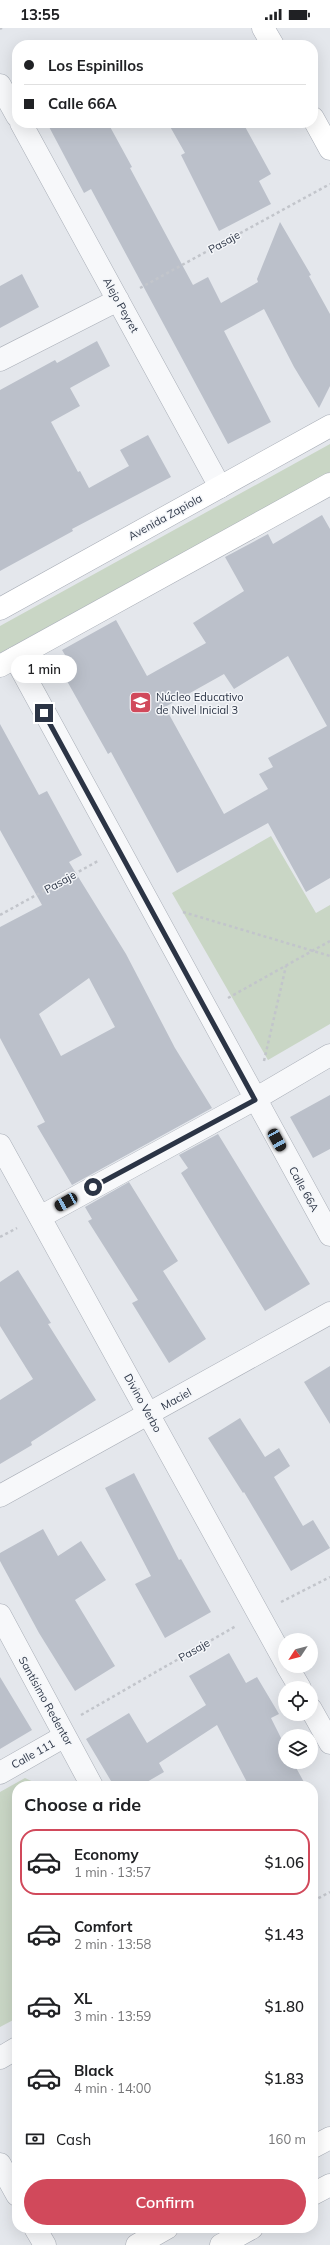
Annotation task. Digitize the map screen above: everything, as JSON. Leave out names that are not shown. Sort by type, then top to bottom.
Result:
[{"type":"main road","points":[[263,28],[270,40]]},
{"type":"main road","points":[[318,127],[330,149]]},
{"type":"main road","name":"Avenida Zapiola","points":[[0,609],[330,426]]},
{"type":"main road","points":[[7,662],[330,484]]},
{"type":"main road","points":[[318,2144],[330,2138]]},
{"type":"main road","points":[[318,2191],[330,2185]]},
{"type":"main road","points":[[137,2245],[158,2233]]},
{"type":"main road","points":[[221,2245],[243,2233]]},
{"type":"street","points":[[0,85],[12,107]]},
{"type":"street","name":"Alejo Peyret","points":[[24,128],[220,487]]},
{"type":"street","points":[[0,360],[118,300]]},
{"type":"street","name":"Calle 66A","points":[[7,662],[119,849],[330,1235]]},
{"type":"street","points":[[40,1217],[255,1100],[330,1055]]},
{"type":"street","name":"Divino Verbo","points":[[0,1145],[278,1649]]},
{"type":"street","name":"Maciel","points":[[0,1496],[330,1313]]},
{"type":"street","name":"Santísimo Redentor","points":[[0,1615],[89,1781]]},
{"type":"street","points":[[318,1721],[330,1743]]},
{"type":"street","name":"Calle 111","points":[[0,1773],[62,1731]]},
{"type":"street","points":[[0,2058],[12,2051]]},
{"type":"street","points":[[0,2164],[12,2185]]},
{"type":"street","points":[[38,2233],[45,2245]]},
{"type":"path","name":"Pasaje","points":[[118,300],[330,184]]},
{"type":"path","name":"Pasaje","points":[[0,915],[119,849]]},
{"type":"path","points":[[148,902],[330,956]]},
{"type":"path","points":[[207,1011],[330,941]]},
{"type":"path","points":[[263,1062],[286,966]]},
{"type":"path","name":"Pasaje","points":[[62,1731],[258,1613],[330,1577]]},
{"type":"path","points":[[318,1898],[330,1892]]},
{"type":"green space","points":[[330,444],[330,472],[0,653],[0,626]]},
{"type":"green space","points":[[271,836],[316,913],[330,905],[330,1024],[268,1060],[172,893]]},
{"type":"green space","points":[[25,1778],[31,1781],[20,1781]]},
{"type":"green space","points":[[12,1785],[12,2021],[0,2027],[0,1792]]},
{"type":"building","points":[[50,128],[111,128],[132,167],[130,168],[193,285],[208,277],[221,303],[258,282],[257,279],[280,222],[311,275],[309,276],[330,314],[330,386],[319,408],[294,367],[264,309],[224,331],[271,422],[228,444],[91,189],[84,193]]},
{"type":"building","points":[[171,128],[246,128],[271,174],[259,181],[271,204],[219,231],[181,155],[185,153]]},
{"type":"building","points":[[22,274],[39,307],[0,328],[0,286]]},
{"type":"building","points":[[97,341],[110,366],[70,388],[80,406],[51,422],[78,472],[80,471],[89,488],[129,466],[120,450],[148,435],[171,477],[72,529],[73,531],[0,571],[0,390],[55,360],[57,363]]},
{"type":"building","points":[[322,515],[330,529],[330,878],[306,892],[268,823],[177,873],[111,752],[108,754],[58,665],[68,660],[62,650],[116,620],[147,676],[206,643],[193,623],[244,591],[225,557],[268,534],[273,544]],"holes":[[[288,656],[327,726],[268,758],[273,767],[259,774],[268,789],[224,814],[165,707],[224,674],[234,689]]]},
{"type":"building","points":[[0,724],[39,795],[47,791],[82,855],[69,862],[126,954],[175,1048],[212,1108],[72,1185],[37,1126],[45,1122],[0,1038],[0,927],[42,905],[0,830]],"holes":[[[89,978],[115,1027],[61,1056],[39,1014]]]},
{"type":"building","points":[[330,1095],[330,1149],[313,1158],[290,1117]]},
{"type":"building","points":[[218,1134],[310,1284],[265,1311],[181,1173],[188,1168],[179,1155]]},
{"type":"building","points":[[129,1182],[178,1261],[163,1271],[206,1339],[169,1363],[132,1303],[138,1300],[88,1221],[92,1219],[85,1207]]},
{"type":"building","points":[[18,1270],[51,1323],[48,1324],[96,1400],[31,1442],[32,1445],[0,1464],[0,1400],[33,1379],[0,1326],[0,1282]]},
{"type":"building","points":[[330,1366],[330,1424],[304,1382]]},
{"type":"building","points":[[240,1418],[265,1457],[279,1448],[290,1466],[274,1477],[303,1526],[313,1520],[330,1548],[291,1571],[244,1492],[243,1493],[208,1438]]},
{"type":"building","points":[[134,1473],[179,1560],[181,1559],[211,1612],[165,1638],[135,1584],[151,1576],[105,1488]]},
{"type":"building","points":[[43,1529],[58,1556],[81,1541],[106,1580],[75,1600],[115,1666],[75,1691],[39,1633],[0,1561],[0,1553]]},
{"type":"building","points":[[229,1653],[246,1683],[257,1677],[278,1712],[278,1714],[271,1718],[278,1732],[278,1769],[297,1769],[303,1781],[246,1781],[217,1725],[159,1763],[164,1772],[149,1781],[111,1781],[86,1739],[129,1713],[147,1743],[206,1705],[189,1676]]},
{"type":"building","points":[[0,1677],[32,1730],[0,1749]]},
{"type":"place","name":"Núcleo Educativo de Nivel Inicial 3","points":[[140,703]]},
{"type":"route","points":[[44,713],[255,1100],[93,1187]]}]
